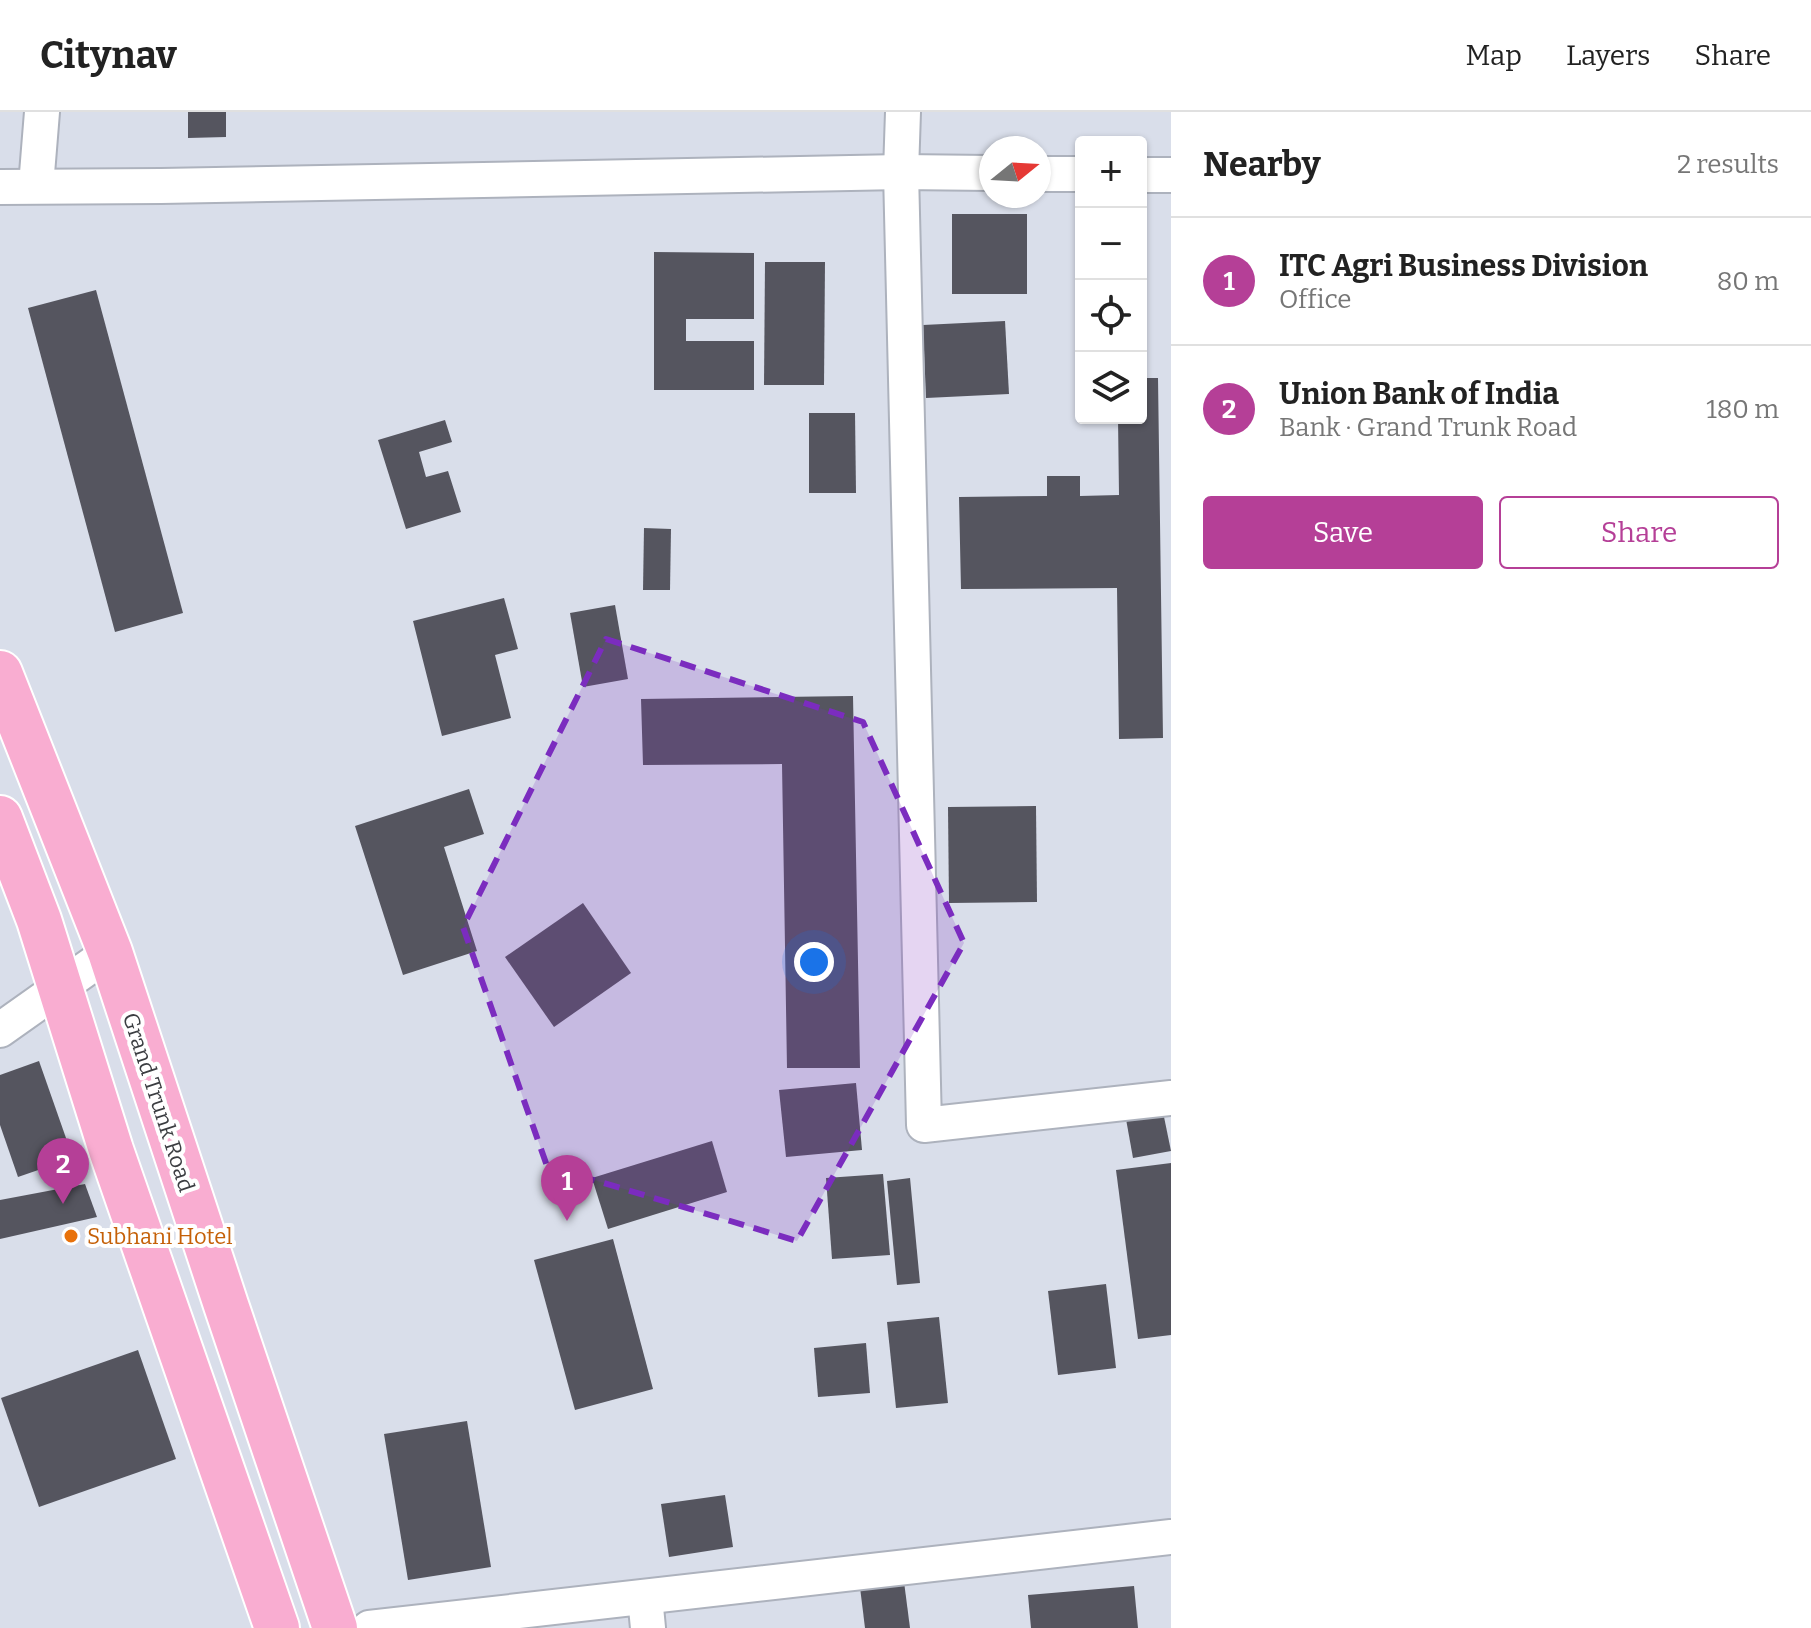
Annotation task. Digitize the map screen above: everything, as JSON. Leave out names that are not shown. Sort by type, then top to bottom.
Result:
[{"type":"main road","name":"Grand Trunk Road","points":[[0,673],[110,952],[335,1628]]},
{"type":"main road","points":[[0,818],[39,920],[111,1150],[277,1628]]},
{"type":"street","points":[[36,186],[42,112]]},
{"type":"street","points":[[903,112],[901,172],[924,1125],[1171,1098]]},
{"type":"street","points":[[0,187],[979,173]]},
{"type":"street","points":[[1051,174],[1075,174]]},
{"type":"street","points":[[1147,175],[1171,175]]},
{"type":"street","points":[[0,1030],[110,952]]},
{"type":"street","points":[[369,1628],[647,1612],[1171,1537]]},
{"type":"highlighted area","points":[[606,639],[863,722],[964,943],[797,1241],[547,1166],[463,927]]},
{"type":"building","points":[[188,112],[226,112],[226,137],[188,138]]},
{"type":"building","points":[[952,214],[1027,214],[1027,294],[952,294]]},
{"type":"building","points":[[654,252],[754,253],[754,319],[686,319],[686,341],[754,341],[754,390],[654,390]]},
{"type":"building","points":[[765,262],[825,262],[824,385],[764,385]]},
{"type":"building","points":[[96,290],[183,613],[115,632],[28,308]]},
{"type":"building","points":[[1005,321],[1009,394],[926,398],[923,325]]},
{"type":"building","points":[[1147,378],[1158,378],[1163,738],[1119,739],[1117,588],[961,589],[959,497],[1047,496],[1047,476],[1080,476],[1080,496],[1119,495],[1118,424],[1147,424]]},
{"type":"building","points":[[809,413],[855,413],[856,493],[809,493]]},
{"type":"building","points":[[445,420],[452,442],[419,452],[426,477],[448,471],[461,512],[406,529],[378,440]]},
{"type":"building","points":[[644,528],[671,529],[670,590],[643,590]]},
{"type":"building","points":[[504,598],[518,649],[495,655],[511,718],[442,736],[413,621]]},
{"type":"building","points":[[615,605],[628,679],[583,687],[570,613]]},
{"type":"building","points":[[853,696],[860,1068],[787,1068],[782,764],[643,765],[641,699]]},
{"type":"building","points":[[469,789],[484,834],[444,847],[477,951],[403,975],[355,826]]},
{"type":"building","points":[[1036,806],[1037,902],[949,903],[948,807]]},
{"type":"building","points":[[583,903],[631,973],[554,1027],[505,957]]},
{"type":"building","points":[[39,1061],[73,1158],[18,1177],[0,1125],[0,1075]]},
{"type":"building","points":[[856,1083],[862,1150],[786,1157],[779,1090]]},
{"type":"building","points":[[1163,1112],[1171,1151],[1133,1158],[1126,1119]]},
{"type":"building","points":[[712,1141],[727,1192],[608,1229],[592,1178]]},
{"type":"building","points":[[1171,1163],[1171,1335],[1138,1339],[1116,1170]]},
{"type":"building","points":[[883,1174],[890,1255],[832,1259],[826,1178]]},
{"type":"building","points":[[910,1178],[920,1283],[897,1285],[887,1181]]},
{"type":"building","points":[[85,1184],[97,1217],[0,1239],[0,1200]]},
{"type":"building","points":[[613,1239],[653,1389],[575,1410],[534,1260]]},
{"type":"building","points":[[1106,1284],[1116,1368],[1058,1375],[1048,1291]]},
{"type":"building","points":[[939,1317],[948,1403],[896,1408],[887,1322]]},
{"type":"building","points":[[866,1343],[870,1393],[818,1397],[814,1348]]},
{"type":"building","points":[[138,1350],[176,1459],[39,1507],[1,1398]]},
{"type":"building","points":[[467,1421],[491,1567],[408,1580],[384,1434]]},
{"type":"building","points":[[725,1495],[733,1547],[669,1557],[661,1504]]},
{"type":"building","points":[[903,1574],[910,1628],[865,1628],[859,1579]]},
{"type":"building","points":[[1134,1586],[1138,1628],[1031,1628],[1028,1595]]},
{"type":"place","name":"Union Bank of India","points":[[63,1204]]},
{"type":"place","name":"ITC Agri Business Division","points":[[567,1221]]},
{"type":"place","name":"Subhani Hotel","points":[[71,1236]]}]
